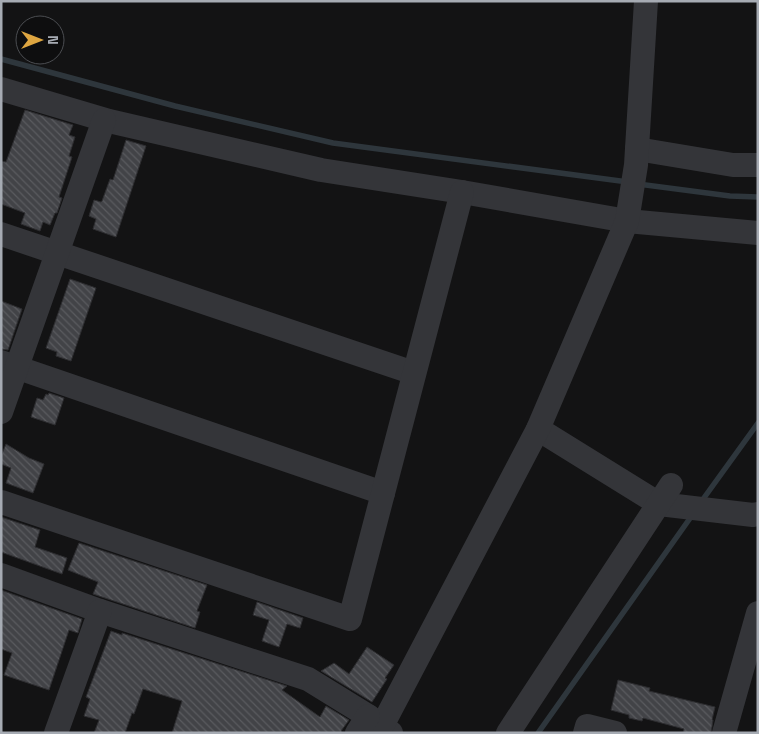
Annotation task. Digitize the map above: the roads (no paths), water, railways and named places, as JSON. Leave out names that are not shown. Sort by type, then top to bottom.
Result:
[{"type":"street","points":[[1,575],[100,611],[308,679],[374,727],[538,429],[627,216],[637,157],[646,1]]},
{"type":"street","points":[[1,89],[104,120],[321,170],[627,216],[758,232]]},
{"type":"street","points":[[1,412],[9,365],[57,254],[104,120]]},
{"type":"street","points":[[637,157],[733,165],[758,165]]},
{"type":"street","points":[[1,502],[350,619],[462,192]]},
{"type":"street","points":[[1,234],[414,373]]},
{"type":"street","points":[[9,365],[383,493]]},
{"type":"street","points":[[538,429],[666,498],[730,512],[753,516],[758,514]]},
{"type":"street","points":[[508,733],[666,498]]},
{"type":"street","points":[[56,733],[100,611]]},
{"type":"street","points":[[724,733],[758,613]]},
{"type":"street","points":[[585,733],[587,726],[615,733]]},
{"type":"waterway","points":[[1,59],[175,106],[333,143],[628,182]]},
{"type":"waterway","points":[[638,184],[730,196],[758,197]]},
{"type":"waterway","points":[[701,502],[758,423]]},
{"type":"waterway","points":[[538,733],[693,514]]}]
